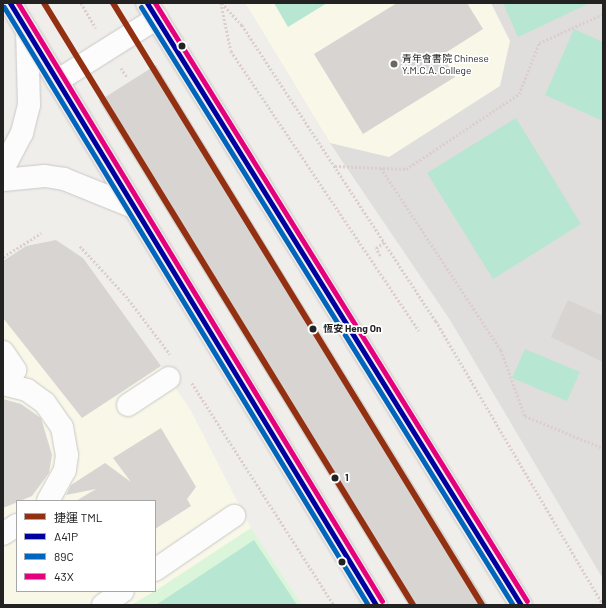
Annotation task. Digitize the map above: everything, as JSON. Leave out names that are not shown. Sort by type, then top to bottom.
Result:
[{"type":"main road","points":[[10,3],[131,206],[376,605]]},
{"type":"main road","points":[[152,10],[521,605]]},
{"type":"street","points":[[57,81],[152,10]]},
{"type":"street","points":[[3,168],[22,133],[29,105],[27,31]]},
{"type":"street","points":[[3,180],[45,176],[64,179],[131,206]]},
{"type":"street","points":[[3,352],[9,377],[45,403],[62,427],[67,455],[65,470],[49,500]]},
{"type":"street","points":[[128,405],[177,371]]},
{"type":"street","points":[[156,569],[234,516]]},
{"type":"street","points":[[3,534],[16,526]]},
{"type":"street","points":[[102,605],[122,592]]},
{"type":"path","points":[[221,3],[242,26],[444,333],[603,604]]},
{"type":"path","points":[[221,3],[232,51],[419,332]]},
{"type":"path","points":[[335,166],[406,169],[520,94],[540,43],[603,14]]},
{"type":"path","points":[[381,168],[501,350],[526,416],[603,448]]},
{"type":"path","points":[[3,257],[41,233]]},
{"type":"path","points":[[380,256],[376,248],[385,242]]},
{"type":"path","points":[[80,246],[126,296],[177,371],[212,409],[334,605]]},
{"type":"shaded area","points":[[245,3],[603,3],[603,579],[450,320],[330,143]]},
{"type":"shaded area","name":"青年會書院 Chinese Y.M.C.A. College","points":[[245,3],[491,3],[510,41],[500,86],[389,157],[330,143]]},
{"type":"shaded area","points":[[56,240],[83,258],[191,411],[251,528],[302,605],[3,605],[3,261],[26,246]]},
{"type":"green space","points":[[274,3],[327,3],[288,27]]},
{"type":"green space","points":[[503,3],[590,3],[518,37]]},
{"type":"green space","points":[[574,29],[603,42],[603,121],[545,95]]},
{"type":"green space","points":[[516,118],[581,224],[493,279],[427,173]]},
{"type":"green space","points":[[525,349],[580,372],[567,401],[512,378]]},
{"type":"green space","points":[[251,528],[302,605],[131,605],[153,592],[156,592],[156,590]]},
{"type":"green space","points":[[254,540],[297,605],[156,605]]},
{"type":"building","points":[[397,3],[467,3],[483,29],[442,55],[455,77],[363,134],[314,54]]},
{"type":"building","name":"恆安 Heng On","points":[[156,65],[488,605],[408,605],[99,101]]},
{"type":"building","points":[[56,240],[83,258],[161,366],[82,418],[3,318],[3,261],[26,246]]},
{"type":"building","points":[[568,300],[603,316],[603,362],[551,337]]},
{"type":"building","points":[[3,399],[21,404],[41,418],[52,455],[49,473],[32,496],[22,500],[16,500],[16,503],[3,508]]},
{"type":"building","points":[[161,428],[196,487],[187,499],[191,506],[156,528],[156,500],[78,500],[96,489],[66,495],[71,485],[105,463],[131,482],[113,458]]},
{"type":"metro line","name":"TML","points":[[44,3],[413,605]]},
{"type":"metro line","name":"TML","points":[[113,3],[482,605]]},
{"type":"transit line","name":"A41P","points":[[10,3],[376,605]]},
{"type":"transit line","name":"43X","points":[[18,3],[382,601]]},
{"type":"transit line","name":"A41P","points":[[147,3],[521,605]]},
{"type":"transit line","name":"43X","points":[[155,3],[527,601]]},
{"type":"transit line","name":"89C","points":[[4,7],[368,605]]},
{"type":"transit line","name":"89C","points":[[141,7],[513,605]]},
{"type":"place","name":"青年會書院 Chinese Y.M.C.A. College","points":[[394,64]]},
{"type":"place","name":"恆安 Heng On","points":[[313,329]]},
{"type":"place","name":"1","points":[[335,478]]}]
